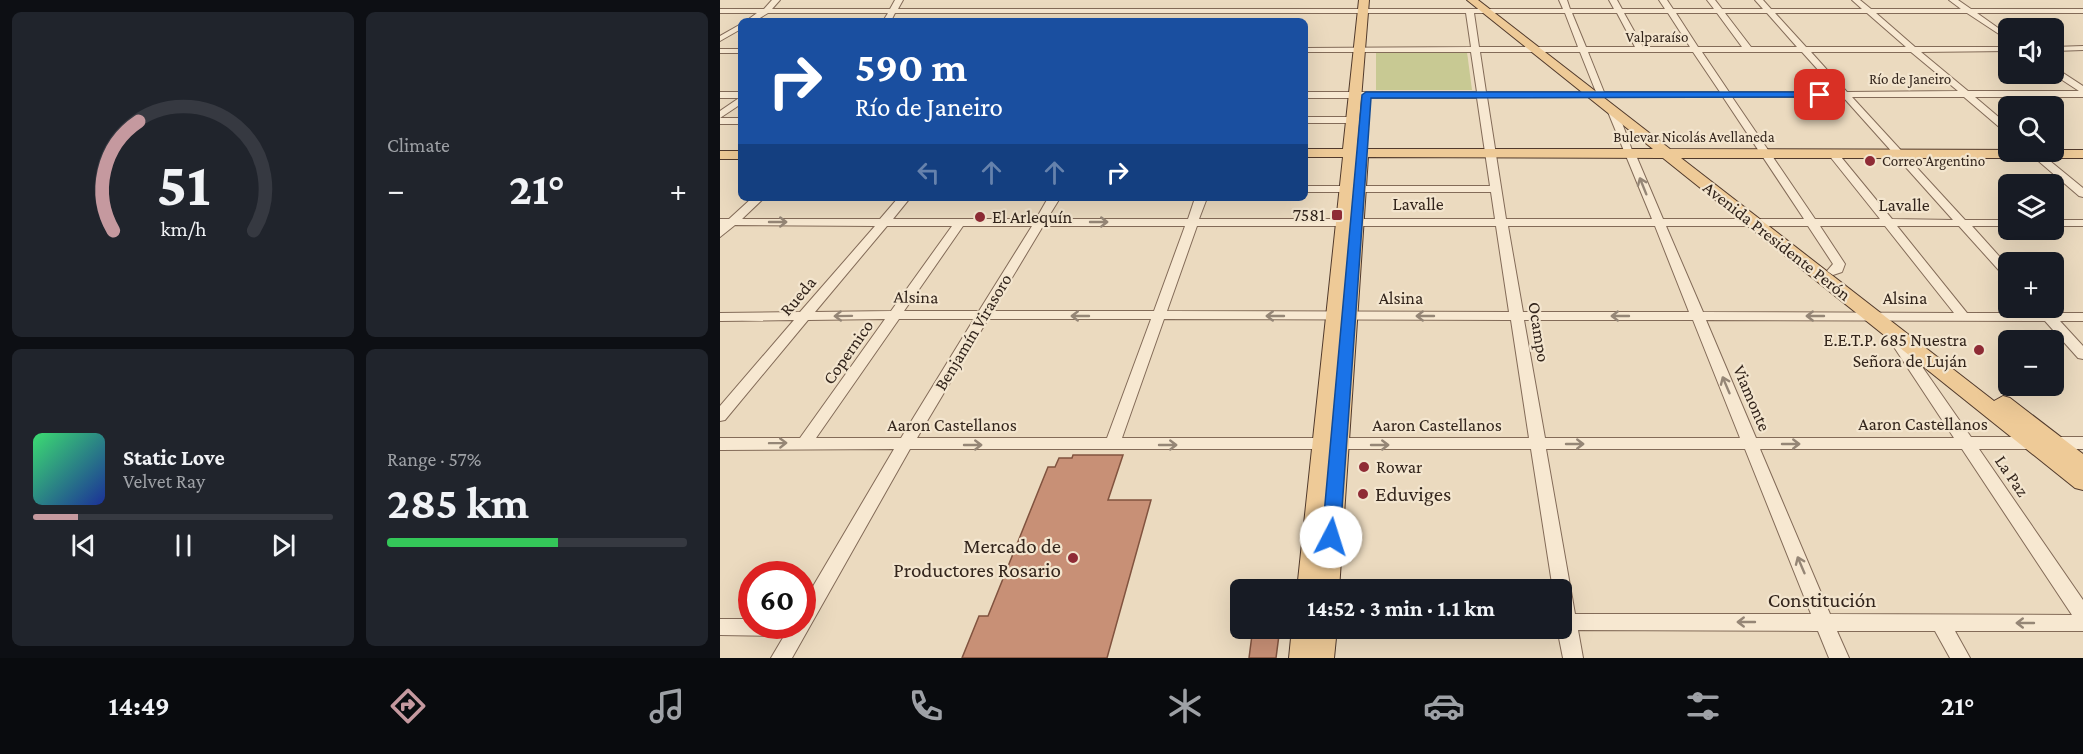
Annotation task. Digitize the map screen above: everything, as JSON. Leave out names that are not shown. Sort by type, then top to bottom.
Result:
[{"type":"main road","name":"Avenida Presidente Perón","points":[[1472,0],[1488,8],[2044,443],[2083,482]]},
{"type":"main road","points":[[1311,579],[1330,445],[1368,6]]},
{"type":"main road","name":"Avenida Presidente Perón","points":[[1599,94],[1613,112],[1670,151]]},
{"type":"main road","points":[[1356,151],[1353,120],[1361,95]]},
{"type":"main road","points":[[720,149],[738,148]]},
{"type":"main road","name":"Bulevar Nicolás Avellaneda","points":[[1308,148],[1356,151]]},
{"type":"main road","name":"Bulevar Nicolás Avellaneda","points":[[1764,151],[1833,154],[1998,148]]},
{"type":"main road","points":[[2064,149],[2083,149]]},
{"type":"main road","name":"Bulevar Nicolás Avellaneda","points":[[1308,153],[1356,151],[1998,152]]},
{"type":"main road","name":"Bulevar Nicolás Avellaneda","points":[[2064,154],[2083,154]]},
{"type":"main road","points":[[720,155],[738,155]]},
{"type":"main road","name":"Avenida Presidente Perón","points":[[1762,222],[1833,271],[1885,320]]},
{"type":"main road","name":"Avenida Presidente Perón","points":[[2044,443],[2083,465]]},
{"type":"main road","points":[[1327,579],[1330,445]]},
{"type":"main road","points":[[1302,658],[1304,639]]},
{"type":"main road","points":[[1322,658],[1323,639]]},
{"type":"street","points":[[755,18],[766,11],[776,0]]},
{"type":"street","points":[[889,18],[899,0]]},
{"type":"street","points":[[957,18],[964,12],[970,0]]},
{"type":"street","points":[[1060,18],[1076,0]]},
{"type":"street","points":[[1162,18],[1173,0]]},
{"type":"street","points":[[1239,12],[1245,0]]},
{"type":"street","points":[[1563,0],[1599,94]]},
{"type":"street","points":[[1613,0],[1641,50]]},
{"type":"street","points":[[1663,0],[1839,264],[1838,269],[1833,271]]},
{"type":"street","points":[[1711,0],[1749,50]]},
{"type":"street","points":[[1759,0],[1998,262]]},
{"type":"street","points":[[1856,0],[1998,121]]},
{"type":"street","points":[[1953,0],[1998,31]]},
{"type":"street","points":[[2053,0],[2083,17]]},
{"type":"street","points":[[720,11],[1266,12],[1368,6],[1470,12],[1488,8],[1568,11],[2083,11]]},
{"type":"street","points":[[774,18],[780,11]]},
{"type":"street","points":[[1264,18],[1266,12]]},
{"type":"street","name":"Ocampo","points":[[1470,12],[1489,151],[1538,444],[1558,579]]},
{"type":"street","points":[[720,30],[738,28]]},
{"type":"street","points":[[720,39],[738,28]]},
{"type":"street","points":[[2064,49],[2083,48]]},
{"type":"street","name":"Valparaíso","points":[[1308,51],[1998,49]]},
{"type":"street","points":[[720,61],[725,51]]},
{"type":"street","points":[[2064,78],[2083,92]]},
{"type":"street","name":"Río de Janeiro","points":[[1308,95],[1844,95],[2083,92]]},
{"type":"street","points":[[720,95],[738,95]]},
{"type":"street","points":[[720,115],[738,102]]},
{"type":"street","name":"Viamonte","points":[[1613,112],[1839,658]]},
{"type":"street","points":[[1308,120],[1353,120]]},
{"type":"street","points":[[720,121],[738,121]]},
{"type":"street","points":[[1833,154],[1963,316]]},
{"type":"street","points":[[2045,162],[2083,194]]},
{"type":"street","points":[[1308,189],[1496,189]]},
{"type":"street","points":[[720,233],[726,222],[754,201]]},
{"type":"street","name":"Rueda","points":[[720,416],[902,201]]},
{"type":"street","name":"Benjamín Virasoro","points":[[816,600],[905,445],[1052,201]]},
{"type":"street","points":[[1112,445],[1200,201]]},
{"type":"street","name":"Lavalle","points":[[726,222],[1998,223]]},
{"type":"street","name":"Copernico","points":[[805,443],[897,315],[960,222]]},
{"type":"street","points":[[2064,223],[2083,223]]},
{"type":"street","name":"Alsina","points":[[720,317],[897,315],[1697,316],[1885,320],[1998,314]]},
{"type":"street","name":"Alsina","points":[[2064,314],[2083,316]]},
{"type":"street","points":[[2049,318],[2083,355]]},
{"type":"street","name":"La Paz","points":[[1885,320],[2083,615]]},
{"type":"street","name":"Aaron Castellanos","points":[[720,444],[2083,443]]},
{"type":"street","name":"Constitución","points":[[1572,622],[2083,623]]},
{"type":"street","points":[[1941,622],[1960,658]]},
{"type":"street","points":[[720,627],[738,627]]},
{"type":"street","name":"Benjamín Virasoro","points":[[781,658],[793,639]]},
{"type":"street","name":"Ocampo","points":[[1568,639],[1573,658]]},
{"type":"green space","points":[[1467,52],[1472,90],[1376,90],[1376,53]]},
{"type":"building","name":"Mercado de Productores Rosario","points":[[1073,455],[1123,455],[1108,500],[1151,500],[1107,658],[962,658],[979,616],[988,616],[1048,467],[1055,467],[1059,458],[1072,458]]},
{"type":"building","points":[[1251,639],[1278,639],[1276,658],[1249,658]]},
{"type":"place","name":"Correo Argentino","points":[[1870,161]]},
{"type":"place","name":"7581","points":[[1337,215]]},
{"type":"place","name":"El Arlequín","points":[[980,217]]},
{"type":"place","name":"E.E.T.P. 685 Nuestra Señora de Luján","points":[[1979,350]]},
{"type":"place","name":"Rowar","points":[[1364,467]]},
{"type":"place","name":"Eduviges","points":[[1363,494]]},
{"type":"place","name":"Mercado de Productores Rosario","points":[[1073,558]]},
{"type":"route","points":[[1331,537],[1366,95],[1820,95]]}]
